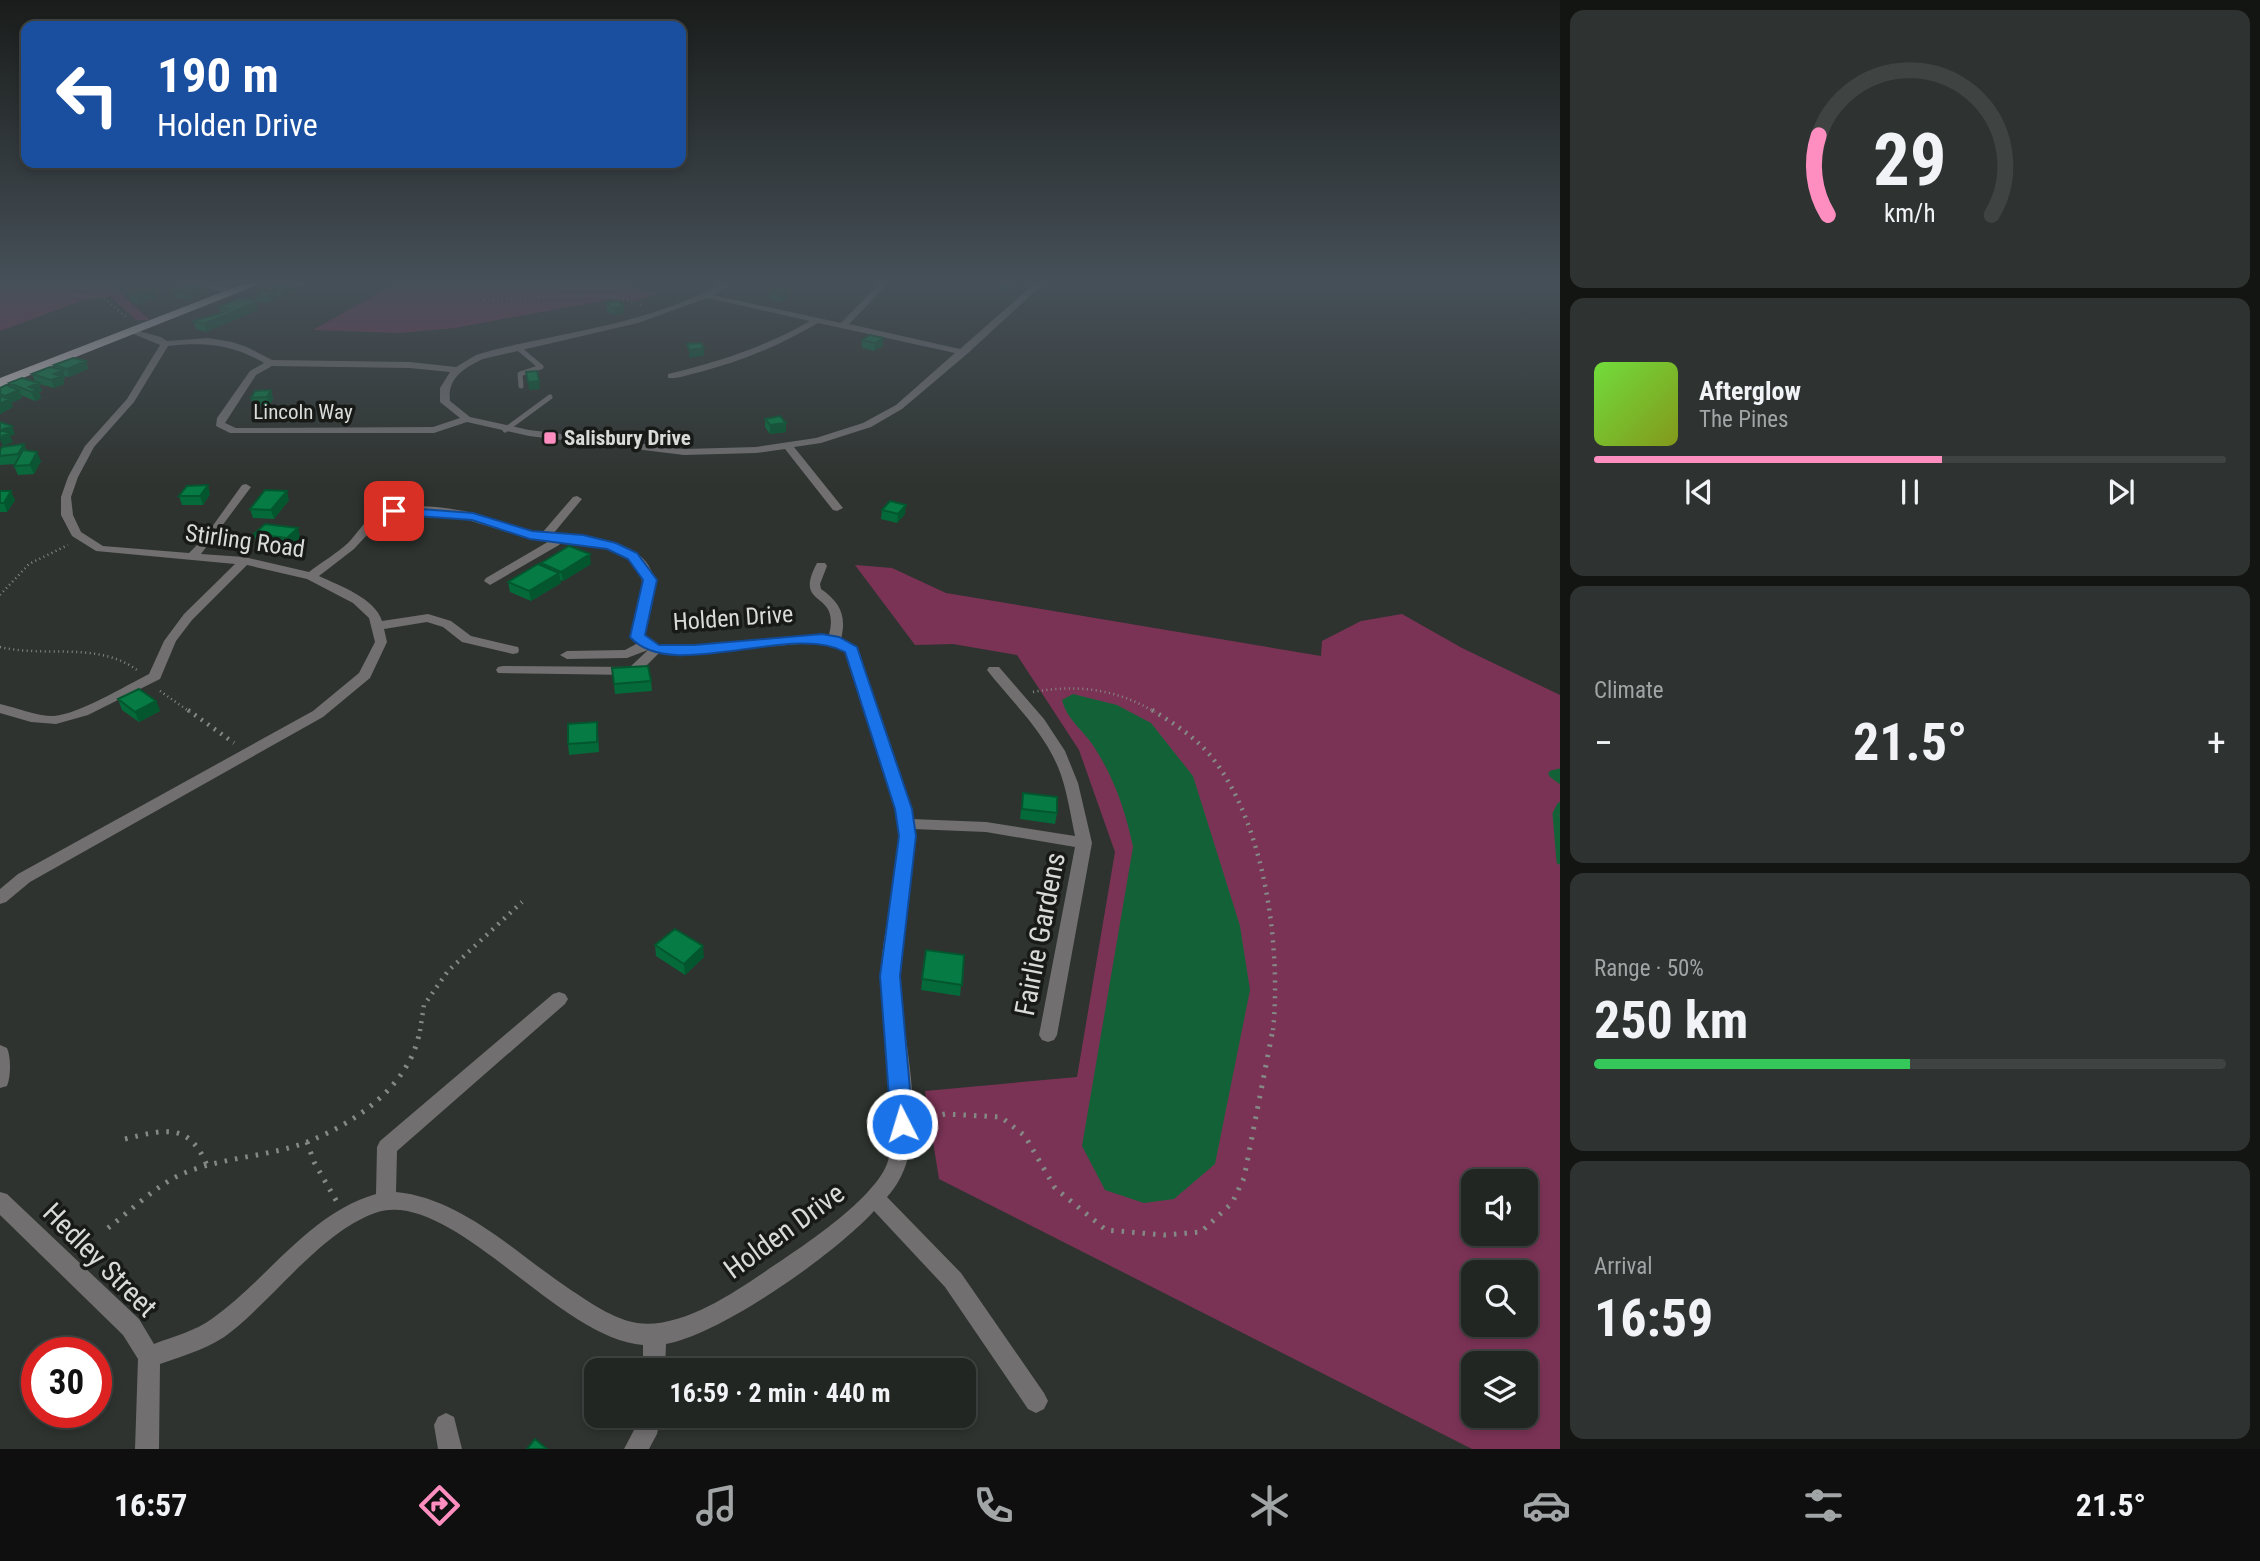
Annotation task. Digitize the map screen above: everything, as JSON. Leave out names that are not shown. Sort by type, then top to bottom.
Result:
[{"type":"highway","points":[[0,383],[73,352]]},
{"type":"street","points":[[83,539],[76,534],[67,515],[66,497],[73,477],[90,446],[131,400],[160,352]]},
{"type":"street","name":"Lincoln Way","points":[[252,352],[270,363]]},
{"type":"street","points":[[497,352],[457,370],[444,387],[445,402],[453,411],[467,419],[505,429],[684,452],[733,452],[788,446],[835,436],[881,419],[900,407],[964,352]]},
{"type":"street","points":[[671,376],[761,352]]},
{"type":"street","name":"Lincoln Way","points":[[457,370],[410,365],[270,363],[253,373],[220,424],[224,428],[246,431],[435,430],[467,419]]},
{"type":"street","points":[[788,446],[837,508]]},
{"type":"street","points":[[193,556],[208,540],[246,486]]},
{"type":"street","points":[[490,581],[555,543],[552,536],[577,499]]},
{"type":"street","name":"Holden Drive","points":[[149,1357],[221,1327],[346,1216],[386,1200],[412,1200],[447,1217],[593,1317],[635,1333],[672,1332],[729,1306],[790,1269],[875,1198],[896,1169],[902,1124],[890,976],[908,836],[856,656],[852,650],[834,640],[694,649],[651,647],[637,637],[650,580],[643,567],[632,556],[611,546],[530,535],[473,517],[394,511],[373,521],[352,545],[311,576]]},
{"type":"street","name":"Stirling Road","points":[[83,539],[100,549],[127,554],[244,561],[311,576],[357,600],[375,617],[377,626]]},
{"type":"street","points":[[0,708],[31,718],[56,720],[83,712],[155,676],[170,641],[188,617],[244,561]]},
{"type":"street","name":"Holden Drive","points":[[821,566],[814,583],[815,591],[838,610],[840,621],[834,640]]},
{"type":"street","points":[[2,894],[24,878],[318,714],[366,675],[381,642],[377,626],[428,618],[447,624],[467,639],[513,650]]},
{"type":"street","points":[[568,655],[627,654],[651,647]]},
{"type":"street","points":[[503,670],[633,671],[651,647]]},
{"type":"street","name":"Fairlie Gardens","points":[[994,670],[1018,696],[1050,739],[1070,781],[1084,843],[1048,1035]]},
{"type":"street","name":"Fairlie Gardens","points":[[906,824],[986,827],[1084,843]]},
{"type":"street","points":[[386,1200],[387,1147],[559,999]]},
{"type":"street","points":[[0,1053],[0,1080]]},
{"type":"street","points":[[875,1198],[953,1280],[1036,1401]]},
{"type":"street","name":"Hedley Street","points":[[0,1201],[131,1327],[149,1357],[147,1449]]},
{"type":"street","points":[[654,1332],[654,1358]]},
{"type":"street","points":[[446,1425],[450,1449]]},
{"type":"street","points":[[636,1449],[646,1428]]},
{"type":"lane","points":[[521,386],[520,374],[541,367],[523,352]]},
{"type":"lane","points":[[505,429],[550,397]]},
{"type":"path","points":[[0,595],[20,568],[35,558],[83,539]]},
{"type":"path","points":[[902,1124],[945,1114],[1001,1117],[1025,1136],[1055,1188],[1106,1230],[1164,1234],[1201,1232],[1235,1198],[1253,1145],[1270,1052],[1276,983],[1271,926],[1251,840],[1233,789],[1217,763],[1193,736],[1146,706],[1082,685],[1018,696]]},
{"type":"path","points":[[108,1228],[181,1174],[307,1142],[357,1116],[394,1086],[418,1045],[424,1005],[448,971],[522,902]]},
{"type":"path","points":[[125,1139],[162,1130],[188,1133],[203,1149],[208,1168]]},
{"type":"path","points":[[307,1142],[314,1162],[346,1216]]},
{"type":"shaded area","points":[[855,565],[892,568],[946,593],[1321,656],[1322,641],[1361,621],[1402,614],[1462,648],[1560,695],[1560,1449],[1472,1449],[939,1179],[925,1091],[1077,1077],[1115,852],[1079,750],[1017,655],[953,644],[915,645]]},
{"type":"shaded area","points":[[1073,694],[1117,705],[1151,723],[1193,776],[1240,926],[1250,990],[1215,1164],[1174,1199],[1144,1203],[1105,1190],[1082,1146],[1133,847],[1123,809],[1109,773],[1092,744],[1064,707],[1062,700]]},
{"type":"building","points":[[73,358],[86,361],[67,369],[54,365]]},
{"type":"building","points":[[50,367],[63,370],[54,374],[61,376],[51,380],[32,374]]},
{"type":"building","points":[[537,371],[539,381],[528,382],[526,372]]},
{"type":"building","points":[[22,378],[39,383],[29,387],[38,390],[32,392],[9,383]]},
{"type":"building","points":[[6,385],[19,390],[5,396],[0,394],[0,388]]},
{"type":"building","points":[[271,390],[267,397],[251,398],[255,391]]},
{"type":"building","points":[[0,396],[9,399],[0,404]]},
{"type":"building","points":[[780,416],[786,423],[770,425],[765,419]]},
{"type":"building","points":[[0,422],[12,426],[1,430],[9,433],[0,437]]},
{"type":"building","points":[[24,444],[18,454],[0,456],[2,447]]},
{"type":"building","points":[[23,450],[37,452],[30,465],[14,466]]},
{"type":"building","points":[[208,485],[200,496],[179,496],[187,486]]},
{"type":"building","points":[[265,490],[287,491],[271,510],[250,509]]},
{"type":"building","points":[[0,491],[11,491],[4,503],[0,503]]},
{"type":"building","points":[[890,501],[906,505],[898,514],[882,510]]},
{"type":"building","points":[[265,524],[298,528],[287,538],[254,534]]},
{"type":"building","points":[[569,546],[590,554],[561,572],[541,563]]},
{"type":"building","points":[[538,564],[559,573],[529,591],[508,582]]},
{"type":"building","points":[[648,666],[651,681],[614,684],[612,668]]},
{"type":"building","points":[[139,689],[156,701],[135,712],[118,699]]},
{"type":"building","points":[[597,722],[597,742],[568,744],[568,724]]},
{"type":"building","points":[[1023,793],[1057,797],[1057,813],[1022,809]]},
{"type":"building","points":[[675,929],[703,946],[684,964],[655,945]]},
{"type":"building","points":[[926,950],[964,955],[962,985],[922,979]]},
{"type":"building","points":[[535,1439],[547,1449],[527,1449]]},
{"type":"waterway","points":[[1560,772],[1552,774],[1560,780]]},
{"type":"waterway","points":[[1560,806],[1556,814],[1560,861]]},
{"type":"place","name":"Salisbury Drive","points":[[550,438]]},
{"type":"route","points":[[394,511],[473,517],[530,535],[583,539],[611,546],[632,556],[643,567],[650,580],[637,637],[645,645],[656,649],[694,649],[822,638],[834,640],[852,650],[856,656],[877,734],[904,809],[908,836],[890,976],[902,1124]]}]
